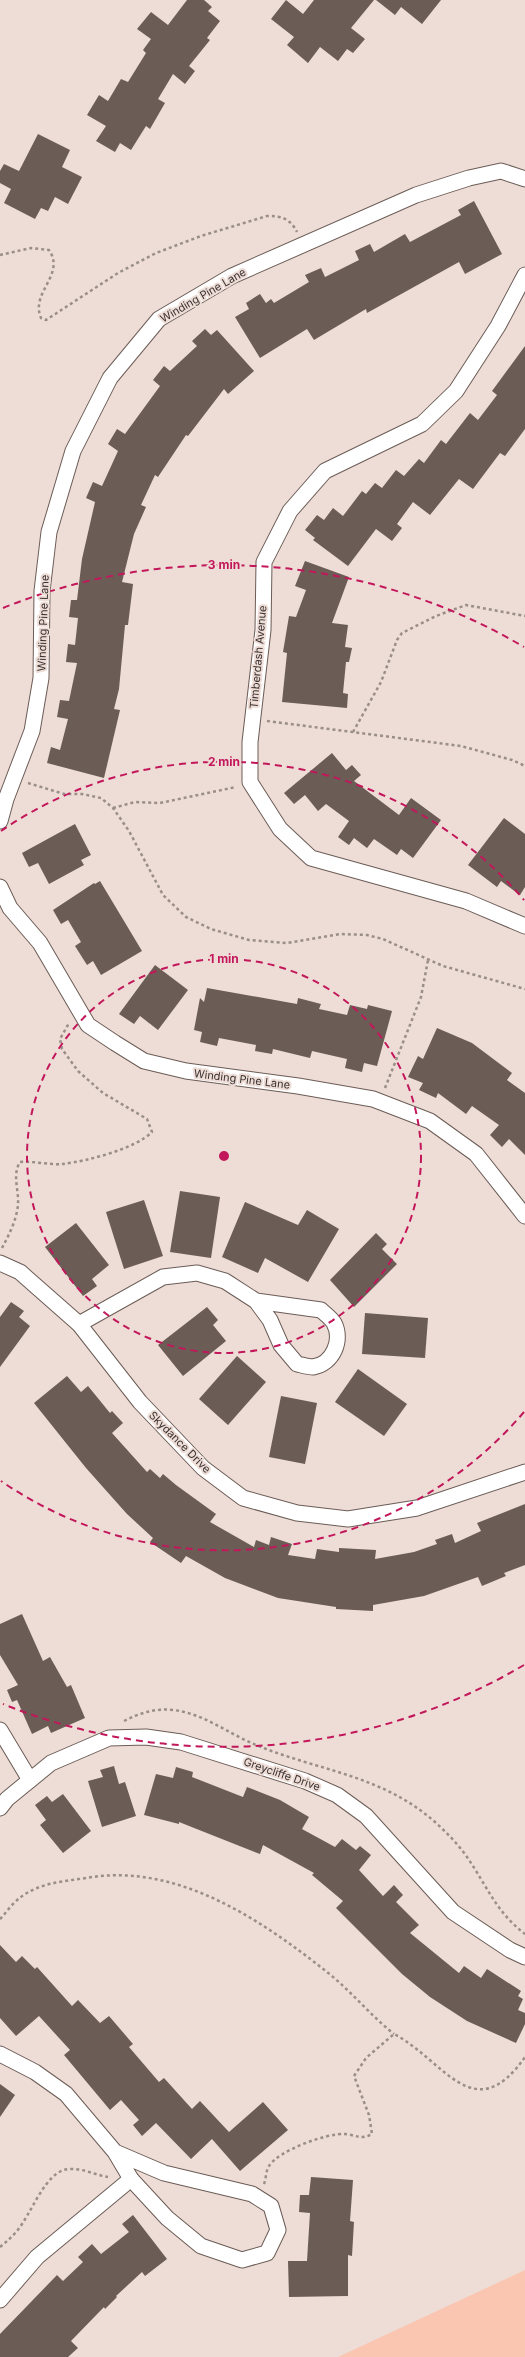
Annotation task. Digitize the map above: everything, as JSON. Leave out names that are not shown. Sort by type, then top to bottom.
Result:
[{"type":"street","name":"Winding Pine Lane","points":[[0,821],[14,777],[32,731],[41,678],[42,591],[49,532],[73,451],[110,378],[159,319],[232,276],[416,195],[470,178],[501,171],[525,179]]},
{"type":"street","name":"Timberdash Avenue","points":[[250,782],[252,719],[262,630],[264,562],[290,511],[325,470],[422,424],[456,391],[498,326],[525,275]]},
{"type":"street","points":[[250,782],[280,829],[312,858],[466,901],[525,926]]},
{"type":"street","name":"Winding Pine Lane","points":[[0,887],[10,908],[40,943],[88,1025],[144,1061],[186,1072],[298,1086],[380,1101],[430,1120],[476,1154],[525,1216]]},
{"type":"street","name":"Skydance Drive","points":[[0,1263],[20,1272],[79,1324],[140,1402],[203,1468],[244,1498],[297,1514],[348,1519],[417,1508],[525,1472]]},
{"type":"street","points":[[79,1324],[163,1277],[197,1273],[225,1281],[256,1301],[270,1320],[281,1345],[298,1364],[313,1367],[326,1360],[334,1351],[338,1339],[334,1323],[321,1310],[256,1301]]},
{"type":"street","points":[[0,1730],[30,1780]]},
{"type":"street","name":"Greycliffe Drive","points":[[0,1808],[6,1799],[51,1763],[109,1738],[146,1737],[181,1742],[306,1781],[337,1795],[366,1816],[453,1912],[510,1950],[525,1957]]},
{"type":"street","points":[[0,2054],[35,2072],[66,2094],[115,2152],[130,2179],[167,2218],[201,2246],[242,2260],[267,2252],[278,2230],[270,2206],[252,2194],[164,2173],[115,2152]]},
{"type":"street","points":[[0,2300],[37,2257],[130,2179]]},
{"type":"path","points":[[0,255],[31,248],[48,250],[54,260],[54,267],[44,287],[39,307],[41,318],[46,320],[118,273],[156,253],[253,219],[267,216],[280,216],[289,220],[302,245]]},
{"type":"path","points":[[353,732],[381,682],[397,640],[402,633],[436,616],[466,605],[525,616]]},
{"type":"path","points":[[252,719],[461,746],[512,760],[525,766]]},
{"type":"path","points":[[14,777],[64,794],[82,794],[101,798],[113,808],[129,831],[163,895],[186,917],[197,923],[249,940],[287,944],[340,934],[367,935],[442,966],[525,988]]},
{"type":"path","points":[[113,808],[135,802],[160,803],[212,793],[250,782]]},
{"type":"path","points":[[380,1101],[421,997],[428,960]]},
{"type":"path","points":[[0,1250],[14,1221],[18,1204],[16,1185],[17,1166],[20,1162],[61,1164],[84,1159],[127,1146],[148,1136],[152,1132],[148,1119],[103,1093],[78,1070],[62,1050],[60,1039],[66,1025],[82,1014]]},
{"type":"path","points":[[0,1919],[14,1903],[29,1890],[49,1883],[104,1874],[126,1874],[172,1883],[236,1910],[280,1936],[327,1972],[394,2034],[459,2083],[479,2091],[489,2089],[500,2081],[525,2057]]},
{"type":"path","points":[[256,2197],[263,2186],[268,2167],[288,2152],[311,2141],[331,2135],[344,2134],[366,2138],[372,2134],[369,2116],[354,2076],[366,2058],[394,2034]]},
{"type":"path","points":[[0,2247],[17,2232],[47,2183],[60,2171],[74,2169],[111,2177]]},
{"type":"shaded area","points":[[525,2270],[525,2357],[338,2357]]},
{"type":"building","points":[[187,0],[204,0],[212,7],[208,11],[220,21],[207,38],[210,40],[189,66],[195,71],[185,84],[173,74],[158,99],[165,103],[150,129],[146,126],[131,150],[120,143],[115,152],[96,141],[106,126],[87,115],[99,95],[108,101],[121,79],[128,82],[146,53],[143,50],[151,39],[137,29],[151,12],[168,25]]},
{"type":"building","points":[[286,0],[303,14],[314,0],[374,0],[351,28],[365,39],[353,53],[347,49],[338,61],[320,47],[308,63],[287,45],[294,37],[271,19]]},
{"type":"building","points":[[376,0],[441,0],[422,24],[401,7],[395,15]]},
{"type":"building","points":[[38,134],[70,150],[62,167],[82,177],[68,204],[55,197],[48,211],[41,208],[35,219],[4,203],[11,189],[0,183],[0,171],[4,164],[19,171]]},
{"type":"building","points":[[474,201],[502,254],[465,274],[459,262],[367,313],[366,309],[314,340],[307,329],[260,358],[235,317],[249,309],[246,303],[260,294],[266,303],[271,299],[274,303],[309,282],[305,275],[321,268],[325,277],[359,260],[355,251],[370,244],[374,252],[405,234],[410,242],[461,215],[458,210]]},
{"type":"building","points":[[205,329],[211,335],[217,330],[254,371],[228,394],[224,389],[188,436],[186,435],[158,477],[155,475],[141,505],[146,507],[134,534],[122,582],[133,584],[128,625],[125,625],[119,689],[114,709],[120,710],[104,778],[47,763],[51,747],[60,750],[68,719],[57,717],[60,700],[69,701],[77,663],[66,662],[68,644],[75,645],[78,618],[69,617],[71,600],[77,600],[82,559],[95,502],[86,498],[93,482],[102,486],[118,451],[108,444],[117,429],[125,434],[160,386],[153,380],[164,366],[170,371],[197,346],[192,341]]},
{"type":"building","points":[[525,346],[525,429],[505,456],[500,453],[473,489],[459,479],[430,515],[413,502],[397,524],[402,528],[392,541],[376,529],[348,566],[313,540],[315,538],[305,530],[317,515],[324,520],[333,508],[343,516],[362,491],[366,494],[375,483],[382,488],[396,470],[404,476],[419,459],[424,463],[441,440],[446,444],[470,413],[478,420],[497,395],[492,391]]},
{"type":"building","points":[[305,561],[349,577],[332,623],[348,625],[345,647],[352,648],[349,662],[346,662],[343,693],[348,694],[347,708],[282,702],[287,653],[283,652],[289,616],[296,617],[306,590],[295,586]]},
{"type":"building","points":[[332,753],[346,770],[352,765],[361,775],[354,781],[399,815],[411,798],[441,820],[413,858],[401,849],[397,855],[374,839],[367,848],[354,838],[349,845],[338,837],[349,821],[326,804],[318,811],[305,795],[294,804],[284,793]]},
{"type":"building","points":[[504,818],[525,834],[525,887],[520,895],[501,881],[497,887],[468,865]]},
{"type":"building","points":[[75,824],[91,855],[81,860],[84,865],[49,884],[38,863],[29,867],[22,853]]},
{"type":"building","points":[[100,881],[142,951],[101,975],[93,961],[87,965],[75,946],[81,942],[68,920],[61,924],[53,910],[94,883],[95,884]]},
{"type":"building","points":[[155,965],[188,990],[158,1030],[140,1016],[134,1024],[119,1014]]},
{"type":"building","points":[[207,988],[297,1004],[298,998],[321,1004],[319,1009],[347,1015],[350,1005],[367,1009],[368,1005],[392,1011],[377,1066],[364,1063],[362,1072],[345,1068],[347,1059],[312,1051],[310,1058],[273,1049],[272,1054],[255,1051],[256,1045],[219,1038],[217,1046],[200,1042],[202,1032],[194,1030],[200,998],[204,1002]]},
{"type":"building","points":[[437,1028],[472,1043],[512,1073],[507,1080],[525,1093],[525,1155],[509,1139],[502,1147],[490,1135],[499,1125],[472,1106],[466,1114],[438,1093],[436,1098],[419,1090],[423,1083],[408,1077],[418,1056],[423,1059]]},
{"type":"building","points":[[180,1191],[220,1197],[211,1258],[170,1252]]},
{"type":"building","points":[[144,1200],[163,1256],[124,1269],[106,1212]]},
{"type":"building","points":[[245,1202],[298,1225],[307,1210],[339,1229],[308,1282],[265,1258],[258,1273],[222,1257]]},
{"type":"building","points":[[76,1223],[109,1265],[92,1279],[97,1286],[83,1296],[45,1247]]},
{"type":"building","points":[[376,1233],[387,1244],[382,1249],[397,1264],[354,1307],[330,1280]]},
{"type":"building","points":[[11,1302],[24,1311],[19,1317],[30,1326],[0,1367],[0,1317]]},
{"type":"building","points":[[207,1307],[218,1320],[213,1325],[226,1341],[183,1376],[158,1345]]},
{"type":"building","points":[[365,1313],[428,1318],[425,1358],[362,1354]]},
{"type":"building","points":[[237,1356],[266,1382],[228,1425],[199,1399]]},
{"type":"building","points":[[358,1369],[407,1404],[384,1436],[335,1402]]},
{"type":"building","points":[[67,1376],[81,1392],[88,1386],[110,1413],[112,1411],[123,1423],[112,1433],[147,1472],[150,1469],[160,1478],[163,1474],[216,1514],[210,1522],[254,1547],[256,1540],[269,1545],[271,1537],[292,1544],[288,1555],[315,1559],[317,1549],[339,1552],[339,1548],[376,1550],[375,1559],[414,1552],[437,1544],[435,1540],[452,1534],[455,1543],[481,1531],[477,1523],[525,1504],[525,1565],[504,1573],[506,1576],[482,1586],[478,1577],[424,1596],[373,1605],[373,1611],[336,1609],[336,1607],[278,1598],[225,1578],[186,1556],[181,1563],[150,1542],[153,1538],[127,1514],[86,1468],[34,1403]]},
{"type":"building","points":[[281,1396],[317,1403],[305,1464],[269,1457]]},
{"type":"building","points":[[22,1614],[43,1661],[50,1657],[67,1687],[71,1685],[85,1718],[51,1733],[48,1726],[32,1734],[17,1700],[12,1702],[7,1690],[18,1685],[0,1655],[0,1624]]},
{"type":"building","points":[[114,1766],[119,1784],[125,1782],[136,1816],[102,1827],[88,1781],[103,1777],[100,1770]]},
{"type":"building","points":[[176,1767],[193,1772],[192,1777],[243,1797],[247,1787],[280,1800],[309,1817],[302,1829],[335,1847],[342,1839],[356,1850],[360,1846],[371,1855],[359,1870],[383,1896],[394,1885],[403,1895],[396,1902],[419,1925],[410,1933],[459,1973],[464,1966],[481,1978],[487,1969],[521,1991],[518,1996],[523,1999],[518,2010],[525,2013],[525,2024],[516,2043],[467,2021],[430,1997],[402,1974],[336,1908],[343,1901],[312,1875],[314,1873],[263,1845],[260,1854],[179,1822],[179,1824],[144,1815],[156,1774],[173,1778]]},
{"type":"building","points":[[63,1794],[91,1831],[63,1853],[40,1825],[46,1820],[35,1805],[47,1796],[52,1802]]},
{"type":"building","points":[[0,1945],[16,1962],[22,1956],[35,1969],[37,1967],[72,2006],[78,2000],[100,2023],[109,2016],[133,2044],[129,2047],[159,2082],[164,2078],[192,2109],[200,2101],[229,2132],[263,2102],[288,2130],[240,2171],[212,2139],[191,2159],[156,2123],[142,2136],[133,2125],[139,2120],[121,2100],[110,2110],[64,2055],[70,2050],[39,2016],[16,2036],[0,2018]]},
{"type":"building","points":[[0,2084],[15,2095],[0,2117]]},
{"type":"building","points":[[311,2177],[353,2180],[350,2221],[354,2222],[352,2256],[348,2255],[348,2296],[289,2297],[288,2261],[307,2261],[310,2213],[299,2212],[300,2195],[309,2195]]},
{"type":"building","points":[[133,2215],[167,2259],[145,2276],[142,2272],[116,2296],[117,2297],[105,2309],[104,2307],[71,2341],[78,2348],[68,2357],[0,2357],[0,2334],[57,2275],[63,2281],[83,2262],[78,2257],[92,2244],[101,2254],[129,2232],[122,2224]]}]
